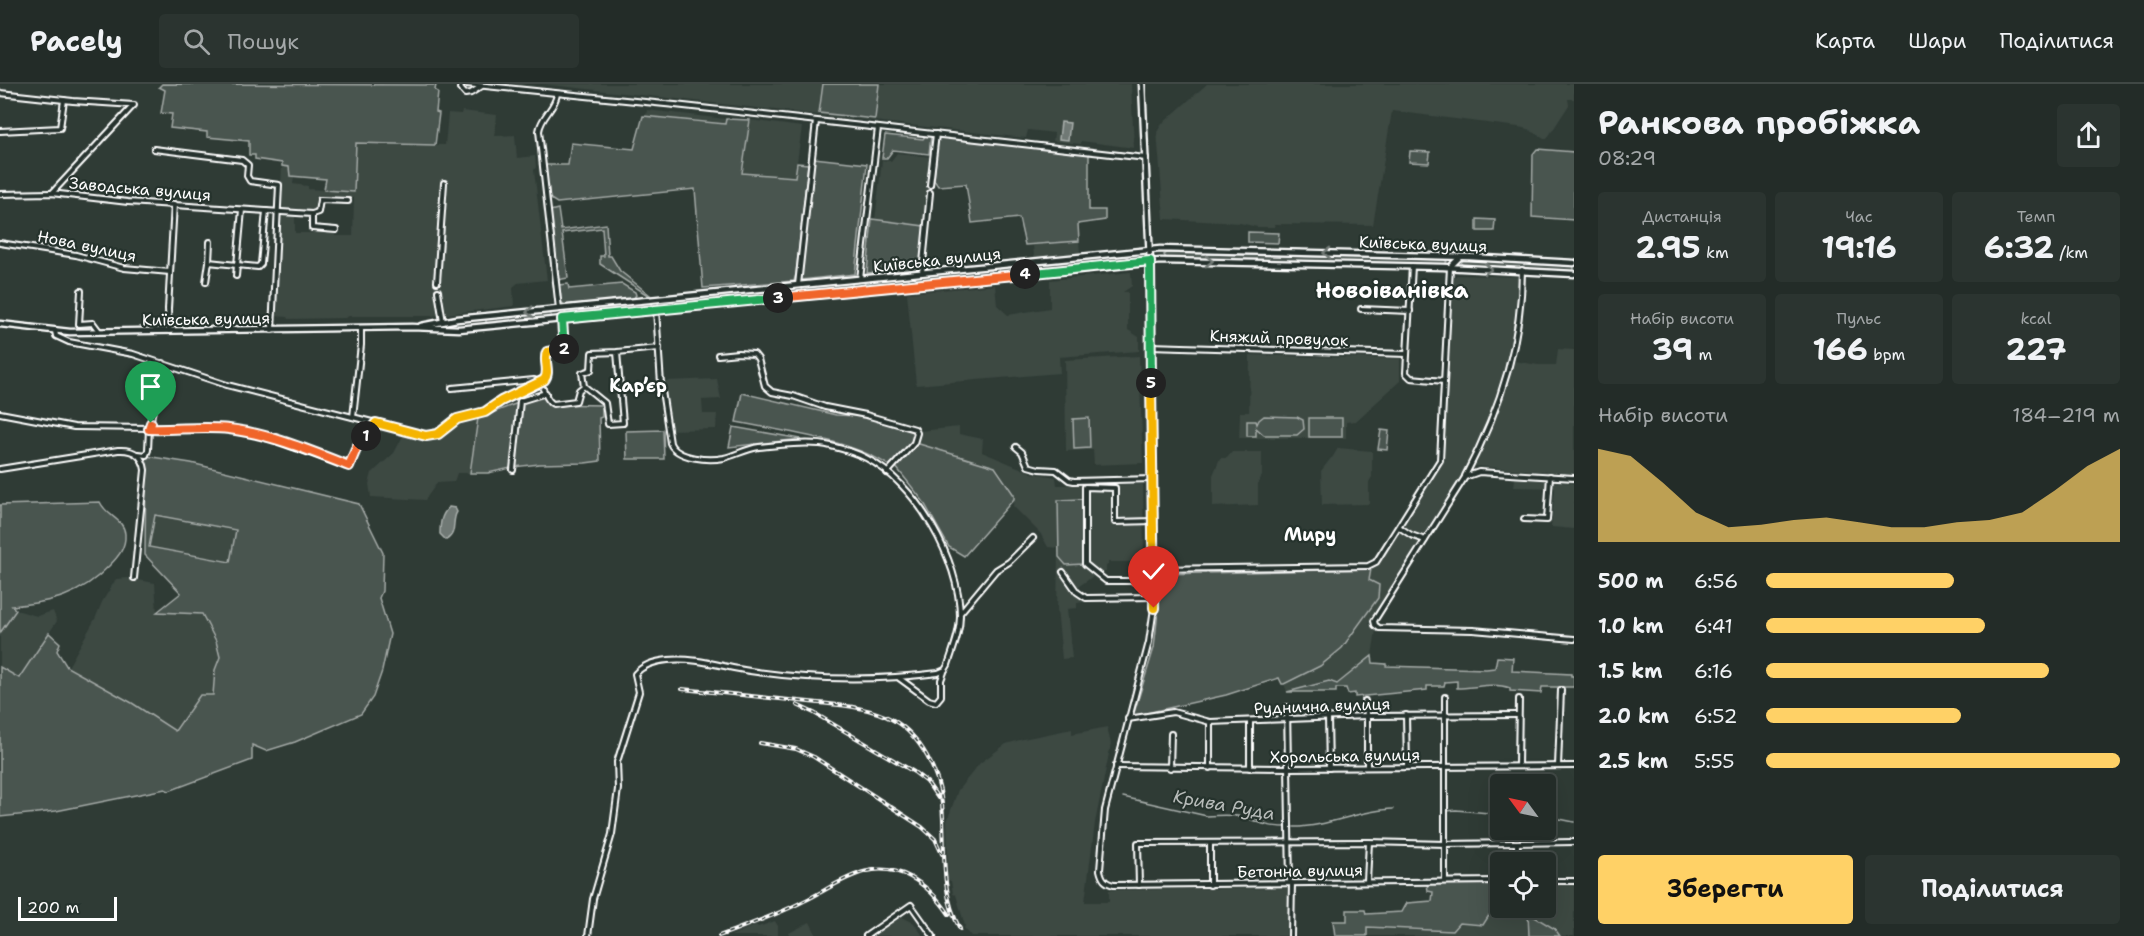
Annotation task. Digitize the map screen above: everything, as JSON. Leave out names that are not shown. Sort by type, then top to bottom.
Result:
[{"type":"main road","points":[[1142,84],[1150,261]]},
{"type":"main road","name":"Київська вулиця","points":[[412,327],[559,309],[1150,250],[1460,257],[1574,263]]},
{"type":"main road","points":[[1450,257],[1450,267]]},
{"type":"main road","points":[[1460,257],[1460,268]]},
{"type":"main road","name":"Київська вулиця","points":[[0,324],[55,331],[99,332],[412,327],[459,329],[1150,261],[1450,267],[1574,274]]},
{"type":"main road","points":[[994,266],[995,277]]},
{"type":"main road","points":[[913,274],[914,285]]},
{"type":"main road","points":[[860,280],[861,290]]},
{"type":"main road","points":[[798,285],[799,296]]},
{"type":"main road","points":[[655,300],[657,310]]},
{"type":"main road","points":[[559,309],[561,319]]},
{"type":"street","points":[[457,84],[460,90],[468,94],[482,86]]},
{"type":"street","points":[[460,90],[464,84],[1146,158]]},
{"type":"street","points":[[0,93],[134,105],[51,193]]},
{"type":"street","points":[[557,94],[554,105],[542,121],[539,130],[559,309]]},
{"type":"street","points":[[0,131],[60,128],[64,100]]},
{"type":"street","points":[[798,285],[816,121]]},
{"type":"street","points":[[860,280],[878,128]]},
{"type":"street","points":[[930,185],[936,134]]},
{"type":"street","points":[[154,149],[242,160],[248,165],[247,176],[250,181],[279,185],[272,330]]},
{"type":"street","points":[[436,282],[444,183]]},
{"type":"street","name":"Заводська вулиця","points":[[0,194],[51,193],[128,202],[312,214]]},
{"type":"street","points":[[922,273],[930,193]]},
{"type":"street","points":[[336,230],[312,228],[312,214],[318,212],[320,200],[348,201]]},
{"type":"street","points":[[169,331],[174,204]]},
{"type":"street","points":[[236,276],[242,210]]},
{"type":"street","points":[[208,262],[258,267],[261,264],[266,211]]},
{"type":"street","points":[[206,282],[210,242]]},
{"type":"street","name":"Нова вулиця","points":[[0,243],[75,255],[124,268],[170,272]]},
{"type":"street","points":[[1154,569],[1368,566],[1376,562],[1436,468],[1442,447],[1450,267],[1460,257]]},
{"type":"street","points":[[1116,766],[1151,633],[1154,597],[1150,261]]},
{"type":"street","points":[[1412,266],[1407,373],[1410,378],[1444,381]]},
{"type":"street","points":[[1522,270],[1520,314],[1507,377],[1483,438],[1465,477],[1376,618],[1375,625],[1379,628],[1473,630],[1574,639]]},
{"type":"street","points":[[81,291],[79,324],[93,323],[99,332]]},
{"type":"street","points":[[438,291],[443,322]]},
{"type":"street","points":[[1361,309],[1410,311]]},
{"type":"street","points":[[657,310],[661,384],[670,443],[676,451],[694,457],[715,459],[760,447],[823,444],[867,458],[887,473],[916,504],[939,537],[952,572],[960,613],[958,631],[941,680],[941,696],[936,702],[929,700],[899,678]]},
{"type":"street","points":[[55,331],[56,336],[69,342],[134,354],[226,385],[426,436],[434,436],[457,419],[485,412],[514,394],[539,383],[547,376],[545,357],[547,352],[565,349],[561,319]]},
{"type":"street","points":[[353,417],[361,329]]},
{"type":"street","name":"Княжий провулок","points":[[1150,346],[1407,354]]},
{"type":"street","points":[[617,352],[623,423],[608,424],[604,401],[584,386],[582,373],[591,370],[591,354],[659,348]]},
{"type":"street","points":[[718,355],[754,354],[758,359],[765,386],[772,392],[915,429],[917,433],[914,443],[887,473]]},
{"type":"street","points":[[0,469],[128,449],[144,456],[148,453],[149,429],[163,363]]},
{"type":"street","points":[[452,388],[534,380],[539,383],[551,404],[574,402],[579,390],[584,386]]},
{"type":"street","points":[[514,394],[515,382]]},
{"type":"street","points":[[513,470],[520,401],[546,393]]},
{"type":"street","points":[[0,413],[74,427],[217,428],[241,431],[292,445],[349,466],[357,447],[376,423]]},
{"type":"street","points":[[1016,447],[1022,452],[1028,466],[1039,470],[1056,470],[1068,480],[1153,479]]},
{"type":"street","points":[[134,578],[145,470],[138,454]]},
{"type":"street","points":[[1465,477],[1479,472],[1574,478]]},
{"type":"street","points":[[1524,519],[1547,520],[1551,476]]},
{"type":"street","points":[[1154,521],[1115,522],[1115,488],[1085,487],[1085,564],[1106,581],[1155,581]]},
{"type":"street","points":[[1399,526],[1411,535],[1425,540]]},
{"type":"street","points":[[960,613],[996,570],[1010,562],[1033,538]]},
{"type":"street","points":[[1063,573],[1077,592],[1086,598],[1154,597]]},
{"type":"street","points":[[588,936],[593,899],[612,834],[618,789],[617,762],[639,692],[635,674],[640,668],[654,662],[680,659],[750,671],[819,677],[899,678],[945,670]]},
{"type":"street","points":[[1558,766],[1561,690]]},
{"type":"street","points":[[1445,697],[1445,881]]},
{"type":"street","points":[[1518,766],[1519,699]]},
{"type":"street","points":[[1365,701],[1367,768]]},
{"type":"street","points":[[1287,707],[1291,936]]},
{"type":"street","name":"Руднична вулиця","points":[[1128,719],[1173,712],[1210,722],[1367,716],[1518,715]]},
{"type":"street","points":[[1406,716],[1407,767]]},
{"type":"street","points":[[1328,718],[1329,768]]},
{"type":"street","points":[[1250,721],[1250,768]]},
{"type":"street","points":[[1209,768],[1210,722]]},
{"type":"street","points":[[1170,768],[1171,734]]},
{"type":"street","name":"Хорольська вулиця","points":[[1116,766],[1367,768],[1574,766]]},
{"type":"street","name":"Бетонна вулиця","points":[[1116,766],[1106,810],[1101,866],[1102,878],[1108,884],[1210,885],[1490,881]]},
{"type":"street","points":[[1367,881],[1368,842]]},
{"type":"street","points":[[1139,885],[1138,843],[1574,842]]},
{"type":"street","points":[[1210,843],[1210,885]]},
{"type":"street","points":[[1517,843],[1517,852]]},
{"type":"street","points":[[1556,881],[1574,881]]},
{"type":"street","points":[[866,936],[911,905],[933,936]]},
{"type":"shaded area","points":[[162,84],[436,85],[435,90],[438,92],[436,112],[439,113],[435,145],[356,143],[354,192],[324,190],[326,179],[290,176],[289,167],[282,166],[282,163],[255,159],[255,155],[249,155],[249,141],[207,137],[207,132],[170,128],[172,114],[161,113],[165,90],[159,87]]},
{"type":"shaded area","points":[[542,84],[1131,84],[1134,148],[1081,141],[1081,144],[1053,141],[1054,133],[1028,130],[1026,138]]},
{"type":"shaded area","points":[[823,84],[879,84],[875,119],[819,113]]},
{"type":"shaded area","points":[[1207,84],[1574,84],[1574,99],[1568,99],[1569,105],[1547,139],[1528,129],[1518,127],[1392,111],[1373,225],[1275,224],[1274,227],[1257,227],[1240,223],[1164,219],[1157,132],[1162,124]]},
{"type":"shaded area","points":[[647,110],[726,119],[726,124],[646,116]]},
{"type":"shaded area","points":[[462,111],[497,115],[495,136],[515,135],[517,158],[535,156],[534,170],[547,280],[518,283],[513,287],[514,306],[430,316],[288,319],[274,316],[282,166],[290,167],[290,176],[294,177],[293,184],[308,186],[308,189],[354,192],[356,143],[445,145],[448,113],[461,114]],"holes":[[[316,196],[354,198],[353,236],[335,236],[335,233],[295,233],[295,211],[314,211]]]},
{"type":"shaded area","points":[[643,116],[725,124],[726,119],[750,120],[742,173],[795,177],[797,163],[808,164],[794,281],[703,288],[695,189],[557,203],[549,198],[545,165],[568,165],[571,143],[634,149]]},
{"type":"shaded area","points":[[750,120],[802,127],[795,177],[742,173]]},
{"type":"shaded area","points":[[1061,122],[1070,123],[1068,140],[1059,139]]},
{"type":"shaded area","points":[[885,135],[923,139],[926,135],[931,136],[929,154],[893,150],[887,158],[882,158]]},
{"type":"shaded area","points":[[938,137],[1089,154],[1089,210],[1105,210],[1105,220],[1078,224],[1079,241],[1025,245],[1019,218],[972,223],[966,184],[938,186],[934,180]]},
{"type":"shaded area","points":[[1537,149],[1574,152],[1574,220],[1532,217],[1533,154]]},
{"type":"shaded area","points":[[1410,151],[1430,152],[1429,163],[1409,162]]},
{"type":"shaded area","points":[[897,153],[932,157],[924,226],[875,220],[882,160],[891,161]]},
{"type":"shaded area","points":[[814,158],[867,164],[855,274],[801,280]]},
{"type":"shaded area","points":[[558,209],[561,230],[606,224],[608,256],[611,256],[620,271],[650,295],[600,264],[600,256],[604,256],[602,228],[562,233],[568,278],[557,280],[550,211]]},
{"type":"shaded area","points":[[872,219],[924,226],[921,269],[867,273]]},
{"type":"shaded area","points":[[1477,219],[1495,220],[1494,231],[1477,231]]},
{"type":"shaded area","points":[[1248,232],[1279,233],[1278,243],[1248,242]]},
{"type":"shaded area","points":[[1079,241],[1080,253],[1034,257],[1033,245]]},
{"type":"shaded area","points":[[1167,253],[1445,260],[1447,262],[1443,265],[1166,258],[1164,255]]},
{"type":"shaded area","points":[[1126,256],[1129,259],[1127,262],[1000,275],[998,272],[999,269]]},
{"type":"shaded area","points":[[1463,260],[1574,266],[1574,271],[1463,266],[1461,263]]},
{"type":"shaded area","points":[[989,270],[992,272],[990,275],[918,282],[915,278],[917,275]]},
{"type":"shaded area","points":[[1131,272],[1132,286],[1123,292],[1128,292],[1128,330],[1139,337],[1139,351],[1059,357],[1060,373],[916,385],[907,293],[995,285],[997,305],[1008,315],[1050,308],[1050,280]]},
{"type":"shaded area","points":[[1457,275],[1526,277],[1524,311],[1514,361],[1556,365],[1558,349],[1574,350],[1574,474],[1474,466],[1467,468],[1369,624],[1376,630],[1372,656],[1336,684],[1329,681],[1287,692],[1284,684],[1320,666],[1342,648],[1378,598],[1379,585],[1369,581],[1371,569],[1378,564],[1439,466],[1443,452],[1454,277]]},
{"type":"shaded area","points":[[906,277],[909,280],[907,283],[867,287],[864,285],[866,281]]},
{"type":"shaded area","points":[[851,283],[852,289],[804,294],[802,290],[804,287]]},
{"type":"shaded area","points":[[568,284],[569,289],[622,284],[636,295],[633,299],[565,305],[560,301],[558,285]]},
{"type":"shaded area","points":[[786,290],[788,292],[786,295],[659,307],[658,304],[659,302]]},
{"type":"shaded area","points":[[650,303],[652,305],[650,308],[568,316],[565,313],[567,310]]},
{"type":"shaded area","points":[[549,313],[551,315],[549,318],[486,324],[486,319]]},
{"type":"shaded area","points":[[1250,355],[1400,359],[1400,381],[1356,421],[1346,422],[1346,438],[1239,438],[1240,412],[1249,412]]},
{"type":"shaded area","points":[[1139,356],[1143,463],[1094,465],[1093,450],[1066,451],[1065,360]]},
{"type":"shaded area","points":[[717,379],[721,399],[702,400],[703,414],[717,414],[716,429],[669,430],[664,381]]},
{"type":"shaded area","points":[[742,393],[836,415],[860,416],[887,422],[916,432],[909,446],[891,467],[876,458],[838,443],[736,422]]},
{"type":"shaded area","points":[[544,394],[549,404],[602,405],[602,417],[599,418],[600,461],[514,467],[521,403]]},
{"type":"shaded area","points":[[518,403],[511,468],[488,473],[470,473],[478,418]]},
{"type":"shaded area","points":[[1264,416],[1297,417],[1303,420],[1304,429],[1297,435],[1264,435],[1256,428],[1256,436],[1247,436],[1247,421],[1256,421],[1257,424]]},
{"type":"shaded area","points":[[478,418],[470,473],[457,473],[454,482],[437,483],[425,500],[371,497],[369,484],[372,473],[394,453],[405,432],[428,435],[437,433],[449,423]]},
{"type":"shaded area","points":[[1089,418],[1090,448],[1074,449],[1073,419]]},
{"type":"shaded area","points":[[1309,418],[1342,418],[1342,437],[1309,437]]},
{"type":"shaded area","points":[[733,427],[801,439],[729,447]]},
{"type":"shaded area","points":[[959,427],[959,434],[983,439],[982,452],[1032,473],[1056,477],[1057,485],[1143,484],[1144,562],[1108,562],[1106,572],[1096,574],[1078,587],[1083,594],[1084,602],[1077,603],[1077,608],[1067,609],[1072,658],[1062,659],[1057,609],[1058,548],[1048,547],[1040,533],[1013,506],[1014,495],[998,469],[915,442],[920,431]]},
{"type":"shaded area","points":[[663,430],[664,459],[627,459],[626,431]]},
{"type":"shaded area","points":[[1381,430],[1389,431],[1387,450],[1378,449]]},
{"type":"shaded area","points":[[916,443],[995,467],[1014,495],[1014,499],[964,556],[949,547],[923,501],[896,467]]},
{"type":"shaded area","points":[[1338,448],[1372,451],[1369,504],[1322,505],[1321,471]]},
{"type":"shaded area","points":[[1232,452],[1262,452],[1262,476],[1258,483],[1258,505],[1213,507],[1213,475],[1220,458],[1227,458]]},
{"type":"shaded area","points":[[146,456],[191,463],[359,504],[383,553],[382,591],[379,598],[390,634],[382,671],[373,697],[361,714],[295,742],[266,751],[252,745],[252,760],[169,791],[165,789],[56,811],[0,817],[0,667],[19,678],[49,633],[60,643],[57,651],[67,667],[132,703],[175,731],[200,695],[213,695],[215,670],[220,657],[216,641],[202,614],[157,612],[181,593],[145,555]],"holes":[[[155,515],[236,530],[230,562],[149,547]]]},
{"type":"shaded area","points":[[1515,478],[1574,483],[1574,529],[1551,527],[1555,488],[1514,487]]},
{"type":"shaded area","points":[[1082,499],[1083,564],[1066,565],[1059,557],[1058,500]]},
{"type":"shaded area","points":[[100,502],[124,529],[124,544],[118,556],[98,576],[76,591],[53,599],[12,606],[16,610],[0,633],[0,505]]},
{"type":"shaded area","points":[[449,507],[455,508],[457,512],[452,534],[446,540],[440,534],[440,526]]},
{"type":"shaded area","points":[[155,515],[236,530],[230,562],[149,547]]},
{"type":"shaded area","points":[[1371,569],[1369,580],[1379,585],[1378,598],[1342,648],[1320,666],[1284,684],[1279,678],[1226,695],[1133,716],[1154,648],[1162,574]]},
{"type":"shaded area","points":[[128,578],[155,583],[157,612],[200,613],[216,641],[220,657],[215,670],[213,695],[189,709],[175,731],[132,703],[68,667],[116,579]]},
{"type":"shaded area","points":[[16,610],[37,616],[53,611],[57,621],[19,678],[0,667],[0,633]]},
{"type":"shaded area","points":[[1372,656],[1373,663],[1386,664],[1386,666],[1486,669],[1495,668],[1497,657],[1513,658],[1512,671],[1571,674],[1574,676],[1574,687],[1542,687],[1541,693],[1510,691],[1510,688],[1497,685],[1457,688],[1457,681],[1445,682],[1444,686],[1427,686],[1427,690],[1355,697],[1355,693],[1348,694],[1346,688],[1336,688],[1336,692],[1287,692],[1329,681],[1337,684]]},
{"type":"shaded area","points":[[1107,727],[1111,744],[1095,823],[1085,902],[1109,902],[1109,890],[1287,888],[1289,890],[1288,936],[971,936],[964,928],[956,895],[953,894],[951,881],[948,880],[947,821],[958,790],[980,763],[1006,744],[1072,729],[1072,734]]},
{"type":"shaded area","points":[[1251,807],[1259,815],[1269,816],[1271,820],[1256,819],[1245,809]]},
{"type":"shaded area","points":[[1427,883],[1490,883],[1490,914],[1483,925],[1459,923],[1452,931],[1367,927],[1367,936],[1335,936],[1333,921],[1347,921],[1347,910],[1365,910],[1366,914],[1402,912],[1407,903],[1432,901],[1433,892],[1428,891]]},
{"type":"shaded area","points":[[1556,884],[1574,885],[1574,936],[1367,936],[1367,927],[1392,929],[1459,923],[1483,925],[1490,914],[1490,918],[1556,918]]},
{"type":"shaded area","points":[[902,917],[914,923],[923,936],[870,936]]},
{"type":"shaded area","points":[[1528,918],[1536,918],[1555,929],[1560,936],[1529,936]]},
{"type":"shaded area","points":[[775,921],[778,926],[778,936],[730,936],[756,925],[758,927]]},
{"type":"shaded area","points":[[810,922],[817,936],[789,936],[789,933]]},
{"type":"waterway","name":"Крива Руда","points":[[1123,797],[1207,816],[1238,816],[1266,825],[1286,827]]},
{"type":"waterway","name":"Крива Руда","points":[[1294,827],[1393,809]]},
{"type":"waterway","name":"Крива Руда","points":[[1447,811],[1490,813]]},
{"type":"waterway","name":"Крива Руда","points":[[1556,818],[1574,822]]},
{"type":"railway","points":[[682,689],[852,707],[884,715],[903,727],[920,745],[937,780],[942,804],[946,884],[953,914],[960,929]]},
{"type":"railway","points":[[797,705],[914,772],[927,782],[938,798]]},
{"type":"railway","points":[[760,743],[796,749],[814,757],[922,827],[935,839],[942,854]]},
{"type":"railway","points":[[719,936],[783,911],[842,880],[868,871],[895,871],[910,877],[932,893],[949,914]]},
{"type":"district","name":"Новоіванівка","points":[[1392,290]]},
{"type":"district","name":"Кар’єр","points":[[638,386]]},
{"type":"district","name":"Миру","points":[[1310,535]]},
{"type":"route","points":[[151,423],[149,429],[217,428],[252,433],[349,466],[357,447],[376,423],[434,436],[446,429],[453,421],[485,412],[501,401],[544,380],[547,374],[545,357],[547,352],[565,349],[562,319],[1150,261],[1154,608]]}]
